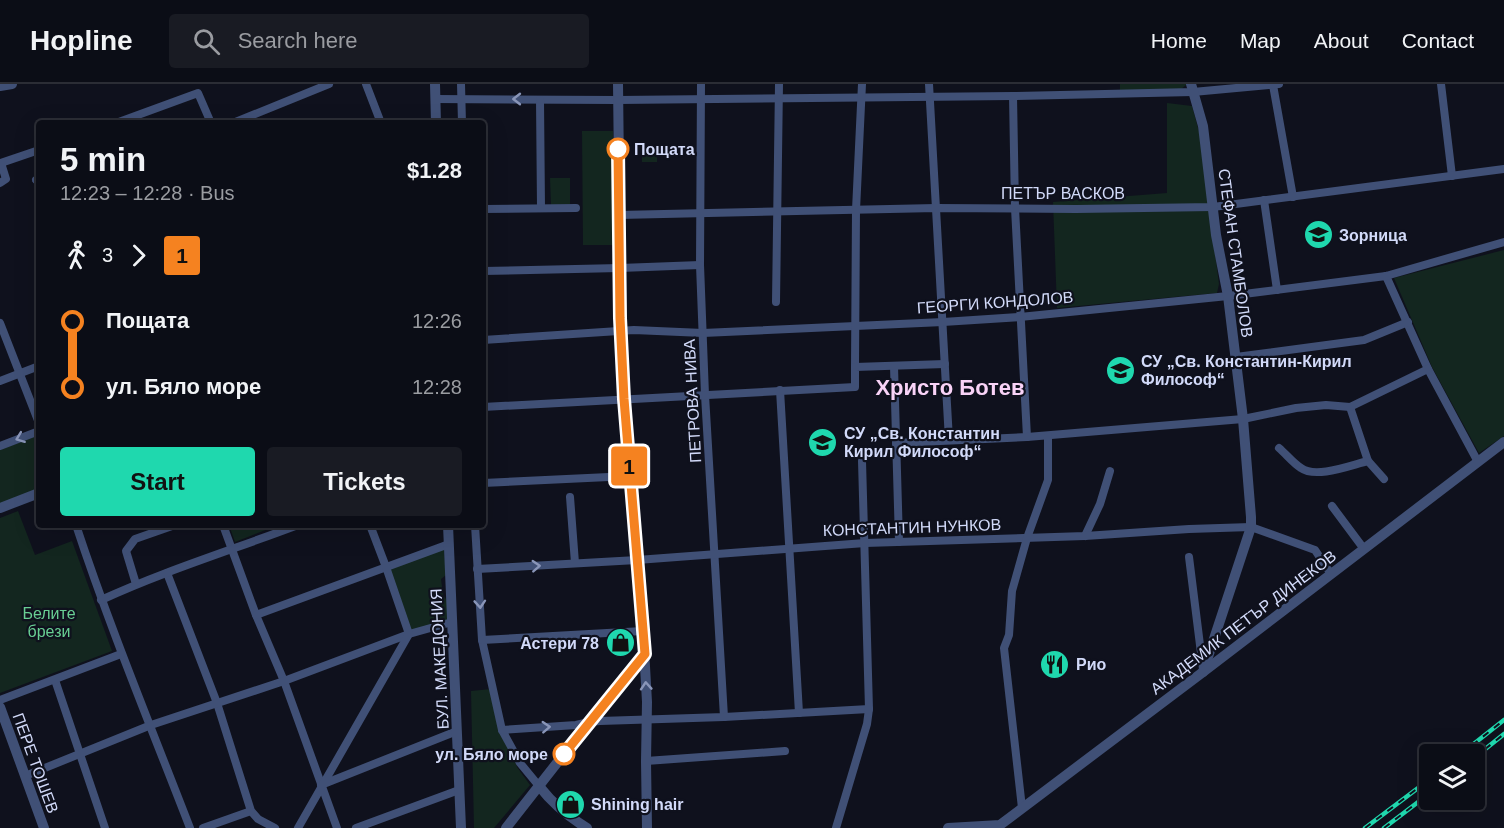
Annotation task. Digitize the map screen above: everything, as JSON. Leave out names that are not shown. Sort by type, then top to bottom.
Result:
[{"type":"street","points":[[0,86],[12,84]]},
{"type":"street","points":[[239,120],[329,84]]},
{"type":"street","points":[[366,84],[380,120]]},
{"type":"street","points":[[435,84],[436,120]]},
{"type":"street","points":[[461,84],[462,120]]},
{"type":"street","points":[[618,84],[621,332],[624,399],[645,654],[648,719],[647,828]]},
{"type":"street","name":"ПЕТРОВА НИВА","points":[[701,84],[700,265],[705,395],[724,717]]},
{"type":"street","points":[[776,302],[779,84]]},
{"type":"street","points":[[486,407],[855,387],[856,210],[862,84]]},
{"type":"street","points":[[929,84],[949,440]]},
{"type":"street","points":[[436,99],[618,100],[1013,96],[1279,84]]},
{"type":"street","points":[[1441,84],[1452,176]]},
{"type":"street","points":[[1273,85],[1293,197]]},
{"type":"street","name":"СТЕФАН СТАМБОЛОВ","points":[[1192,88],[1203,126],[1213,207],[1228,296],[1243,419],[1251,527],[1203,672]]},
{"type":"street","points":[[124,120],[198,93],[210,120]]},
{"type":"street","points":[[1013,96],[1015,207],[1027,437]]},
{"type":"street","points":[[540,100],[541,208]]},
{"type":"street","points":[[0,183],[6,179],[1,163],[36,151]]},
{"type":"street","name":"ПЕТЪР ВАСКОВ","points":[[619,215],[936,208],[1213,207],[1504,169]]},
{"type":"street","points":[[1264,200],[1277,290]]},
{"type":"street","points":[[486,209],[576,208]]},
{"type":"street","name":"ГЕОРГИ КОНДОЛОВ","points":[[486,340],[634,330],[704,333],[1020,317],[1228,296],[1386,276],[1504,242]]},
{"type":"street","points":[[486,271],[700,265]]},
{"type":"street","points":[[1386,276],[1428,369],[1478,462]]},
{"type":"street","points":[[1236,357],[1364,340],[1408,322]]},
{"type":"street","points":[[0,323],[36,416]]},
{"type":"street","points":[[855,367],[945,364]]},
{"type":"street","points":[[894,366],[899,542]]},
{"type":"street","points":[[0,381],[36,367]]},
{"type":"street","points":[[896,442],[1048,436],[1243,419],[1296,408],[1326,405],[1350,407],[1428,369]]},
{"type":"street","points":[[780,390],[799,713]]},
{"type":"street","points":[[1350,407],[1368,461],[1384,479]]},
{"type":"street","points":[[0,446],[36,432]]},
{"type":"street","points":[[1022,808],[1004,648],[1009,635],[1012,591],[1027,538],[1048,480],[1048,436]]},
{"type":"street","name":"АКАДЕМИК ПЕТЪР ДИНЕКОВ","points":[[948,828],[1000,825],[1504,442]]},
{"type":"street","points":[[1279,448],[1302,469],[1313,473],[1368,461]]},
{"type":"street","points":[[836,828],[867,724],[869,709],[862,461]]},
{"type":"street","points":[[1085,536],[1100,504],[1110,471]]},
{"type":"street","points":[[486,483],[630,476]]},
{"type":"street","points":[[0,508],[36,494]]},
{"type":"street","points":[[570,497],[575,563]]},
{"type":"street","points":[[1332,506],[1364,549]]},
{"type":"street","name":"КОНСТАНТИН НУНКОВ","points":[[477,568],[637,560],[865,543],[1085,536],[1251,527],[1315,550],[1331,574]]},
{"type":"street","points":[[77,528],[121,654],[190,828]]},
{"type":"street","points":[[136,584],[126,550],[135,539],[166,528]]},
{"type":"street","points":[[224,528],[256,615],[284,681],[337,828]]},
{"type":"street","points":[[101,600],[136,584],[290,528]]},
{"type":"street","points":[[298,828],[409,634],[371,528]]},
{"type":"street","name":"БУЛ. МАКЕДОНИЯ","points":[[448,528],[461,828]]},
{"type":"street","points":[[475,528],[482,640],[502,730],[520,763],[548,798],[568,817],[587,828]]},
{"type":"street","points":[[256,615],[449,544]]},
{"type":"street","points":[[1190,557],[1203,672]]},
{"type":"street","points":[[167,573],[218,703],[251,811],[258,819],[275,828]]},
{"type":"street","points":[[25,776],[151,725],[284,681],[409,634],[452,622]]},
{"type":"street","points":[[482,640],[643,632]]},
{"type":"street","points":[[0,700],[121,654]]},
{"type":"street","points":[[506,828],[645,654]]},
{"type":"street","points":[[55,680],[105,828]]},
{"type":"street","name":"ПЕРЕ ТОШЕВ","points":[[0,707],[44,828]]},
{"type":"street","points":[[502,730],[589,722],[869,709]]},
{"type":"street","points":[[321,786],[457,731]]},
{"type":"street","points":[[646,761],[785,752]]},
{"type":"street","points":[[356,828],[459,790]]},
{"type":"street","points":[[203,828],[251,811]]},
{"type":"green space","points":[[1120,84],[1186,85],[1180,90],[1120,91]]},
{"type":"green space","points":[[1167,103],[1192,106],[1200,135],[1219,284],[1217,293],[1057,308],[1053,202],[1167,193]]},
{"type":"green space","points":[[582,131],[613,131],[615,245],[583,245]]},
{"type":"green space","points":[[657,148],[657,162],[642,162],[642,149]]},
{"type":"green space","points":[[550,178],[570,178],[570,204],[551,205]]},
{"type":"green space","points":[[1504,250],[1504,436],[1479,453],[1432,367],[1394,278]]},
{"type":"green space","points":[[36,436],[36,490],[0,504],[0,450]]},
{"type":"green space","name":"Белите брези","points":[[18,511],[35,555],[72,541],[112,651],[0,693],[0,518]]},
{"type":"green space","points":[[230,528],[270,528],[235,542]]},
{"type":"green space","points":[[444,549],[446,575],[441,579],[443,595],[448,602],[449,619],[410,631],[389,569]]},
{"type":"green space","points":[[491,689],[495,710],[517,767],[530,785],[494,828],[474,828],[471,691]]},
{"type":"railway","points":[[1474,744],[1504,720]]},
{"type":"railway","points":[[1485,749],[1504,734]]},
{"type":"railway","points":[[1365,828],[1419,787]]},
{"type":"railway","points":[[1384,828],[1419,801]]},
{"type":"bus line","name":"1","points":[[564,754],[645,654],[624,399],[620,318],[618,149]]},
{"type":"place","name":"Пощата","points":[[618,149]]},
{"type":"place","name":"Зорница","points":[[1318,235]]},
{"type":"place","name":"СУ „Св. Константин-Кирил Философ“","points":[[1120,370]]},
{"type":"place","name":"СУ „Св. Константин Кирил Философ“","points":[[823,442]]},
{"type":"place","name":"Астери 78","points":[[620,643]]},
{"type":"place","name":"Рио","points":[[1055,664]]},
{"type":"place","name":"ул. Бяло море","points":[[564,754]]},
{"type":"place","name":"Shining hair","points":[[570,804]]},
{"type":"district","name":"Христо Ботев","points":[[950,387]]}]
